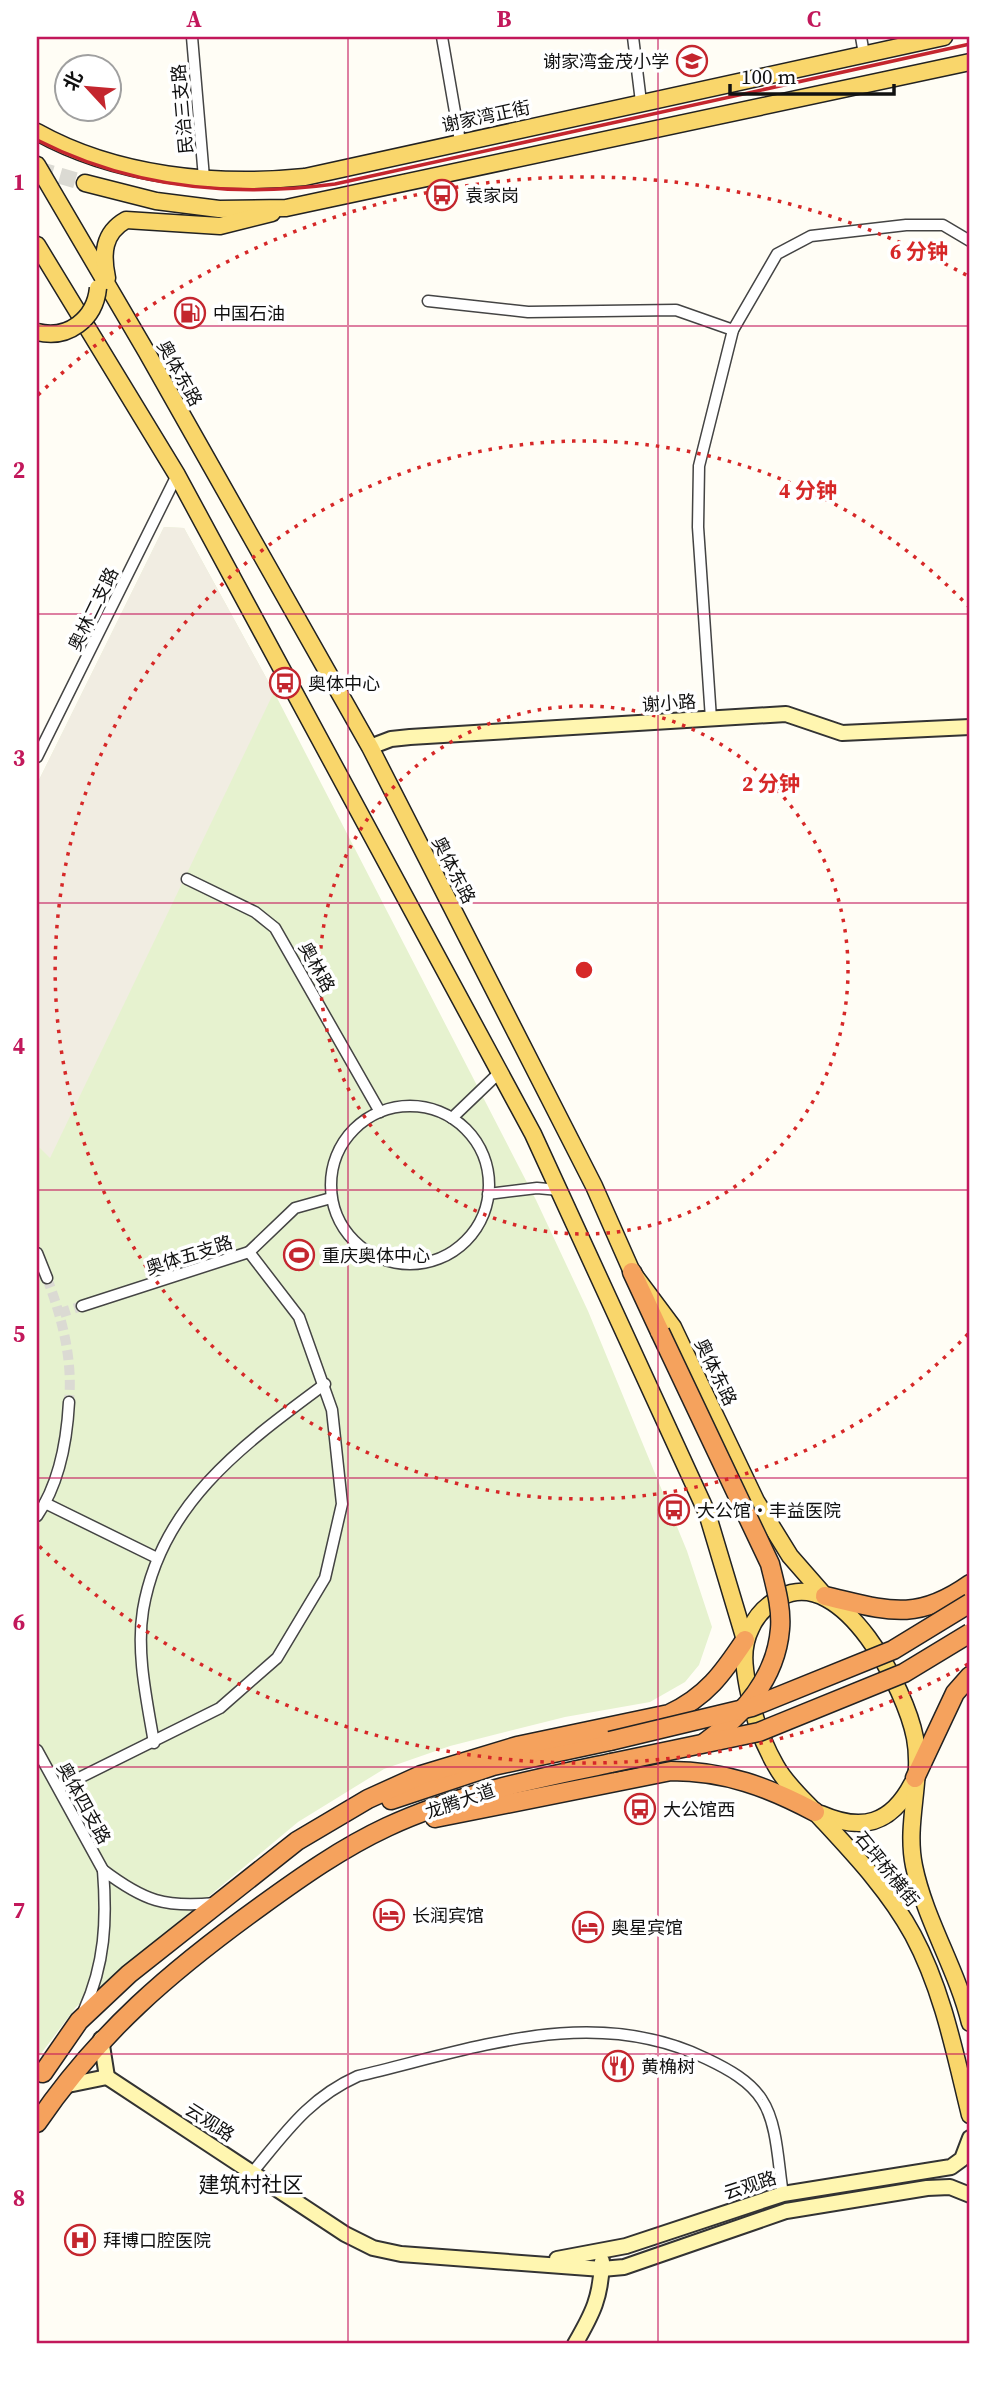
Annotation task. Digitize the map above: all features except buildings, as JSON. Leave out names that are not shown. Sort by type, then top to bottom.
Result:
[{"type":"highway","points":[[632,1272],[770,1564],[778,1598],[781,1628],[774,1658],[761,1688],[730,1725],[704,1743]]},
{"type":"highway","points":[[825,1595],[879,1608],[920,1610],[937,1605],[970,1584]]},
{"type":"highway","name":"龙腾大道","points":[[40,2078],[87,2026],[134,1982],[305,1850],[376,1805],[493,1766],[752,1707],[893,1650],[970,1603]]},
{"type":"highway","name":"龙腾大道","points":[[37,2123],[62,2087],[102,2039],[147,1994],[315,1867],[387,1827],[495,1787],[759,1732],[904,1673],[970,1633]]},
{"type":"highway","points":[[40,2078],[79,2021],[129,1974],[297,1841],[368,1799],[421,1775],[517,1746],[669,1714],[689,1705],[720,1677],[745,1640]]},
{"type":"highway","points":[[915,1778],[955,1693],[970,1676]]},
{"type":"highway","points":[[387,1827],[671,1771],[703,1771],[731,1776],[776,1791],[815,1812]]},
{"type":"main road","name":"谢家湾正街","points":[[37,132],[106,160],[204,178],[271,180],[305,177],[944,37]]},
{"type":"main road","points":[[37,332],[61,334],[77,326],[95,305],[104,289],[103,251],[111,232],[126,220],[220,226],[246,222],[286,208],[970,62]]},
{"type":"main road","points":[[37,165],[94,264],[104,289]]},
{"type":"main road","points":[[85,183],[156,201],[219,209],[286,208]]},
{"type":"main road","points":[[37,246],[177,475],[501,1071],[559,1189],[707,1513],[745,1640],[744,1665],[753,1716],[777,1768],[815,1812],[841,1823],[865,1824],[885,1817],[903,1800],[915,1778],[916,1740],[896,1685],[859,1626],[825,1595],[803,1590],[769,1604],[754,1621],[745,1640]]},
{"type":"main road","name":"奥体东路","points":[[104,289],[370,747],[594,1186],[632,1272],[673,1327],[756,1501],[790,1556],[825,1595]]},
{"type":"main road","name":"石坪桥横街","points":[[915,1778],[911,1835],[914,1865],[955,1970],[970,2023]]},
{"type":"main road","name":"石坪桥横街","points":[[815,1812],[883,1889],[914,1936],[933,1978],[946,2018],[970,2115]]},
{"type":"street","name":"民治三支路","points":[[192,37],[204,178]]},
{"type":"street","points":[[442,37],[460,141]]},
{"type":"street","points":[[633,37],[641,102]]},
{"type":"street","points":[[861,37],[864,54]]},
{"type":"street","points":[[711,719],[698,527],[699,466],[733,330],[777,254],[811,236],[906,225],[943,225],[970,241]]},
{"type":"street","points":[[428,301],[527,312],[676,310],[733,330]]},
{"type":"street","name":"奥林二支路","points":[[37,757],[177,475]]},
{"type":"street","name":"谢小路","points":[[370,747],[391,739],[410,737],[786,714],[842,733],[970,727]]},
{"type":"street","name":"奥林路","points":[[187,879],[255,912],[275,928],[380,1112]]},
{"type":"street","points":[[452,1118],[501,1071]]},
{"type":"street","points":[[404,1106],[429,1108],[452,1118],[471,1134],[484,1156],[489,1182],[486,1209],[474,1233],[455,1251],[430,1262],[404,1265],[378,1258],[356,1244],[340,1223],[331,1198],[332,1171],[341,1146],[358,1126],[380,1112],[404,1106]]},
{"type":"street","points":[[488,1194],[537,1188],[559,1189]]},
{"type":"street","name":"奥体五支路","points":[[82,1306],[249,1252],[295,1208],[331,1198]]},
{"type":"street","points":[[58,1788],[154,1743],[220,1708],[277,1658],[325,1578],[342,1504],[332,1410],[299,1317],[249,1252]]},
{"type":"street","points":[[37,1253],[47,1278]]},
{"type":"street","points":[[154,1743],[144,1680],[143,1612],[157,1558],[198,1490],[245,1443],[325,1384]]},
{"type":"street","points":[[37,1516],[45,1503],[67,1438],[69,1402]]},
{"type":"street","points":[[45,1503],[157,1558]]},
{"type":"street","name":"奥体四支路","points":[[37,1751],[103,1870]]},
{"type":"street","points":[[103,1870],[127,1888],[160,1903],[183,1906],[218,1903],[249,1892]]},
{"type":"street","points":[[79,2021],[93,1991],[104,1946],[103,1870]]},
{"type":"street","points":[[252,2173],[304,2110],[331,2088],[349,2080],[541,2033],[573,2031],[652,2039],[692,2052],[750,2085],[764,2102],[771,2125],[783,2194]]},
{"type":"street","points":[[62,2087],[107,2077],[102,2039]]},
{"type":"street","name":"云观路","points":[[107,2077],[345,2234],[373,2248],[401,2254],[602,2269],[624,2267],[786,2211],[831,2201],[950,2187],[970,2195]]},
{"type":"street","points":[[950,2187],[956,2177],[951,2167],[962,2159],[970,2138]]},
{"type":"street","name":"云观路","points":[[528,2262],[602,2253],[783,2194],[826,2185],[922,2175],[951,2167]]},
{"type":"street","points":[[575,2344],[597,2308],[602,2253]]},
{"type":"green space","name":"重庆奥体中心","points":[[164,527],[184,528],[274,692],[536,1200],[588,1311],[687,1551],[712,1627],[699,1665],[685,1682],[650,1702],[565,1717],[450,1746],[384,1769],[298,1822],[76,2007],[37,2059],[37,784]]},
{"type":"shaded area","points":[[164,527],[184,528],[274,692],[50,1158],[37,1145],[37,784]]},
{"type":"tunnel","points":[[37,169],[85,183]]},
{"type":"tunnel","points":[[47,1278],[65,1339],[69,1402]]},
{"type":"tunnel","points":[[60,1313],[82,1306]]},
{"type":"railway","points":[[37,140],[109,169],[182,185],[258,190],[335,184],[970,44]]},
{"type":"place","name":"谢家湾金茂小学","points":[[692,61]]},
{"type":"place","name":"袁家岗","points":[[442,195]]},
{"type":"place","name":"中国石油","points":[[190,313]]},
{"type":"place","name":"奥体中心","points":[[285,683]]},
{"type":"place","name":"重庆奥体中心","points":[[299,1255]]},
{"type":"place","name":"大公馆‧丰益医院","points":[[674,1510]]},
{"type":"place","name":"大公馆西","points":[[640,1809]]},
{"type":"place","name":"长润宾馆","points":[[389,1915]]},
{"type":"place","name":"奥星宾馆","points":[[588,1927]]},
{"type":"place","name":"黄桷树","points":[[618,2066]]},
{"type":"place","name":"拜博口腔医院","points":[[80,2240]]},
{"type":"district","name":"建筑村社区","points":[[251,2184]]}]
